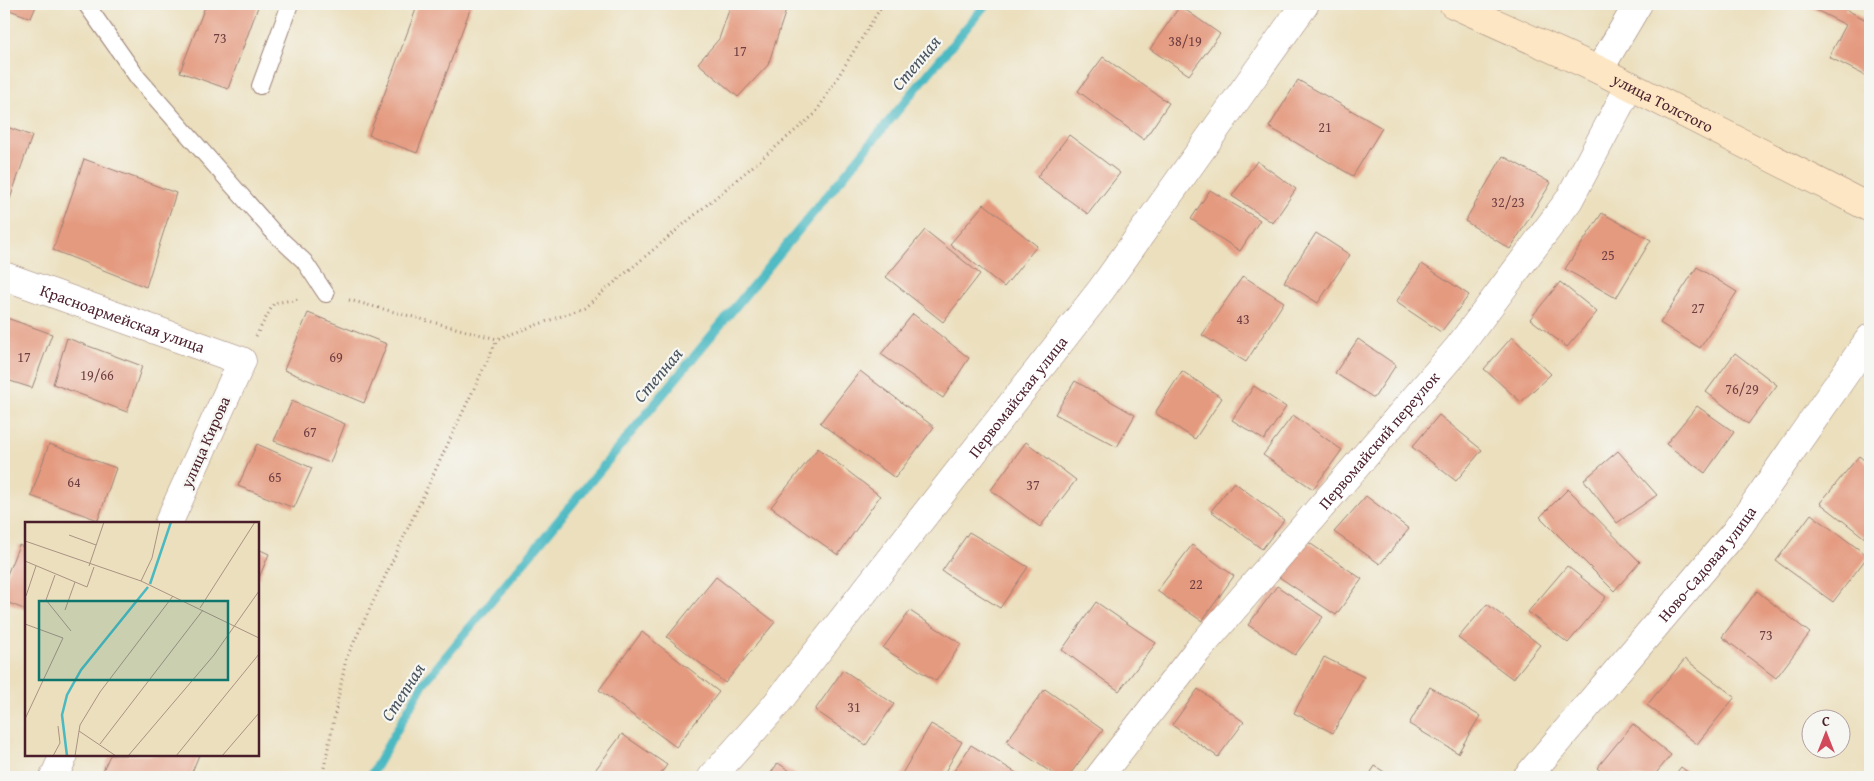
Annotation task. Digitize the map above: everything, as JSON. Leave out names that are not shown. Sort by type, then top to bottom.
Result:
[{"type":"main road","name":"улица Толстого","points":[[1453,4],[1630,85],[1870,208]]},
{"type":"street","name":"Первомайская улица","points":[[712,777],[774,707],[1101,290],[1305,4]]},
{"type":"street","points":[[1599,70],[1638,4]]},
{"type":"street","name":"Первомайский переулок","points":[[1099,777],[1197,651],[1458,348],[1569,200],[1630,85]]},
{"type":"street","name":"Красноармейская улица","points":[[4,276],[242,361]]},
{"type":"street","name":"Ново-Садовая улица","points":[[1527,777],[1736,532],[1870,338]]},
{"type":"street","name":"улица Кирова","points":[[169,522],[242,361]]},
{"type":"street","points":[[54,777],[64,756]]},
{"type":"lane","points":[[86,4],[138,78],[275,234],[304,261],[326,294]]},
{"type":"lane","points":[[260,86],[290,4]]},
{"type":"path","points":[[242,361],[274,303],[326,294],[497,339],[584,308],[815,114],[884,4]]},
{"type":"path","points":[[320,777],[324,768],[346,658],[497,339]]},
{"type":"building","points":[[4,4],[37,4],[31,18],[4,8]]},
{"type":"building","points":[[206,4],[259,4],[228,89],[180,72]]},
{"type":"building","points":[[418,4],[472,4],[417,153],[369,135]]},
{"type":"building","points":[[731,4],[788,4],[768,65],[738,97],[698,63],[719,39]]},
{"type":"building","points":[[1804,4],[1848,4],[1845,9],[1870,22],[1870,78],[1829,57],[1846,25]]},
{"type":"building","points":[[1180,6],[1220,34],[1189,75],[1150,49]]},
{"type":"building","points":[[1103,57],[1169,103],[1144,140],[1078,91]]},
{"type":"building","points":[[1298,80],[1382,128],[1353,176],[1269,127]]},
{"type":"building","points":[[4,126],[32,136],[4,216]]},
{"type":"building","points":[[1069,135],[1120,173],[1088,214],[1037,177]]},
{"type":"building","points":[[1503,156],[1551,183],[1510,249],[1465,221]]},
{"type":"building","points":[[84,159],[176,193],[146,287],[53,250]]},
{"type":"building","points":[[1257,161],[1296,189],[1273,223],[1232,196]]},
{"type":"building","points":[[1210,190],[1260,220],[1240,251],[1191,219]]},
{"type":"building","points":[[984,204],[1037,246],[1004,287],[950,244]]},
{"type":"building","points":[[1602,213],[1651,240],[1616,298],[1565,269]]},
{"type":"building","points":[[925,230],[980,274],[943,322],[886,277]]},
{"type":"building","points":[[1316,233],[1350,255],[1318,303],[1284,282]]},
{"type":"building","points":[[1422,264],[1469,295],[1441,332],[1396,302]]},
{"type":"building","points":[[1697,267],[1737,292],[1700,348],[1660,323]]},
{"type":"building","points":[[1243,276],[1284,302],[1246,362],[1202,335]]},
{"type":"building","points":[[1560,282],[1597,312],[1567,347],[1530,319]]},
{"type":"building","points":[[308,313],[387,344],[364,403],[284,370]]},
{"type":"building","points":[[913,314],[969,358],[943,398],[881,354]]},
{"type":"building","points":[[4,317],[52,334],[32,388],[4,379]]},
{"type":"building","points":[[1512,337],[1551,374],[1521,402],[1484,369]]},
{"type":"building","points":[[67,338],[142,366],[127,412],[53,384]]},
{"type":"building","points":[[1358,339],[1396,365],[1374,398],[1335,373]]},
{"type":"building","points":[[1735,353],[1777,385],[1748,424],[1706,392]]},
{"type":"building","points":[[860,371],[934,427],[895,478],[820,423]]},
{"type":"building","points":[[1182,371],[1222,398],[1195,439],[1155,413]]},
{"type":"building","points":[[1075,381],[1135,415],[1117,447],[1055,414]]},
{"type":"building","points":[[1254,386],[1286,407],[1264,440],[1232,420]]},
{"type":"building","points":[[292,401],[345,424],[330,463],[274,441]]},
{"type":"building","points":[[1697,406],[1734,432],[1705,473],[1666,444]]},
{"type":"building","points":[[1293,415],[1342,450],[1313,489],[1263,455]]},
{"type":"building","points":[[1439,415],[1482,450],[1456,481],[1412,447]]},
{"type":"building","points":[[1026,442],[1076,480],[1040,527],[991,490]]},
{"type":"building","points":[[49,444],[116,468],[98,520],[31,496]]},
{"type":"building","points":[[257,444],[312,468],[294,508],[238,486]]},
{"type":"building","points":[[818,448],[880,496],[838,555],[771,507]]},
{"type":"building","points":[[1618,451],[1657,495],[1617,523],[1584,480]]},
{"type":"building","points":[[1859,456],[1870,465],[1870,542],[1820,503]]},
{"type":"building","points":[[1234,482],[1284,520],[1262,549],[1211,511]]},
{"type":"building","points":[[1568,489],[1640,562],[1614,591],[1540,517]]},
{"type":"building","points":[[1366,496],[1409,529],[1380,564],[1334,532]]},
{"type":"building","points":[[1811,514],[1868,556],[1833,602],[1776,561]]},
{"type":"building","points":[[969,532],[1028,567],[1000,608],[942,571]]},
{"type":"building","points":[[1308,542],[1362,579],[1336,615],[1279,577]]},
{"type":"building","points":[[19,545],[25,548],[25,610],[4,601],[4,582]]},
{"type":"building","points":[[1192,545],[1234,576],[1202,621],[1157,591]]},
{"type":"building","points":[[259,549],[269,554],[259,578]]},
{"type":"building","points":[[1567,566],[1606,597],[1568,643],[1528,612]]},
{"type":"building","points":[[716,577],[775,622],[725,683],[667,637]]},
{"type":"building","points":[[1277,586],[1323,617],[1295,655],[1248,625]]},
{"type":"building","points":[[1757,591],[1810,633],[1776,678],[1722,637]]},
{"type":"building","points":[[1096,602],[1156,643],[1119,691],[1062,650]]},
{"type":"building","points":[[1487,604],[1540,645],[1513,679],[1458,638]]},
{"type":"building","points":[[910,611],[961,644],[936,681],[883,648]]},
{"type":"building","points":[[642,632],[719,692],[676,747],[599,690]]},
{"type":"building","points":[[1324,657],[1364,677],[1333,733],[1294,713]]},
{"type":"building","points":[[1685,659],[1735,697],[1697,744],[1647,705]]},
{"type":"building","points":[[843,670],[894,704],[866,745],[815,710]]},
{"type":"building","points":[[1430,687],[1480,716],[1458,753],[1409,724]]},
{"type":"building","points":[[1045,689],[1103,730],[1068,777],[1058,777],[1006,742]]},
{"type":"building","points":[[1198,689],[1244,722],[1218,757],[1172,725]]},
{"type":"building","points":[[931,724],[962,742],[942,777],[900,777]]},
{"type":"building","points":[[1633,724],[1671,755],[1653,777],[1608,777],[1597,768]]},
{"type":"building","points":[[622,734],[667,765],[658,777],[590,777]]},
{"type":"building","points":[[971,745],[1023,777],[950,777]]},
{"type":"building","points":[[110,756],[199,756],[190,777],[106,777],[101,775]]},
{"type":"building","points":[[778,763],[799,777],[768,777]]},
{"type":"building","points":[[1375,766],[1392,777],[1368,777]]},
{"type":"building","points":[[1681,767],[1694,777],[1673,777]]},
{"type":"waterway","name":"Степная","points":[[370,777],[423,684],[986,4]]}]
